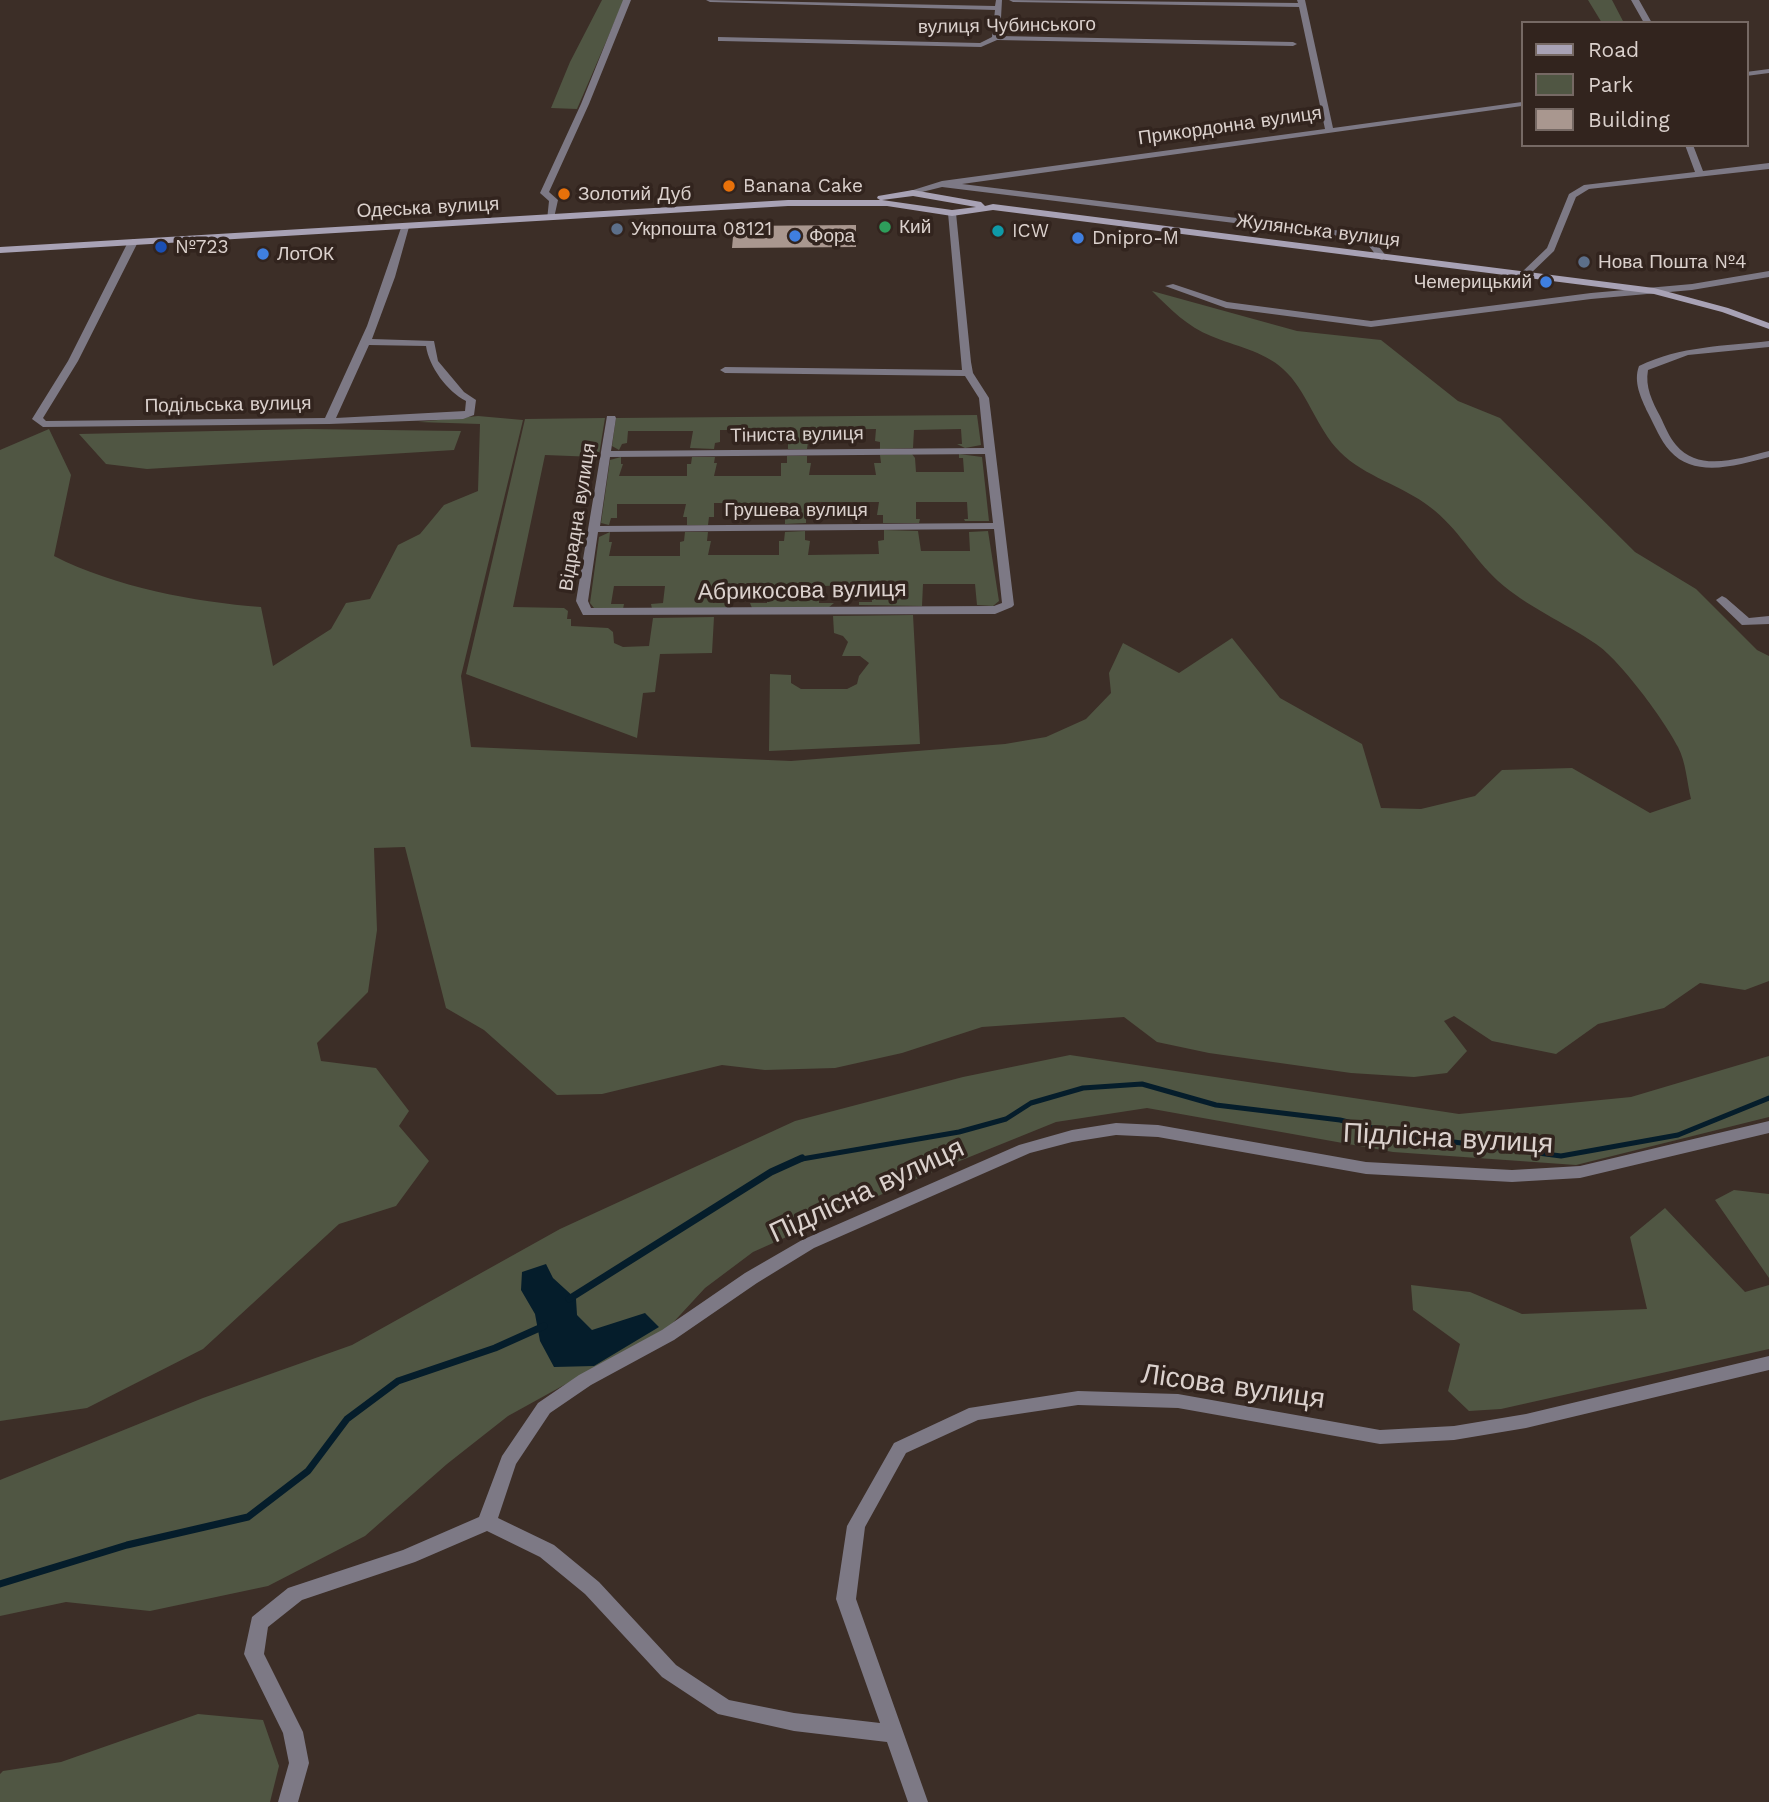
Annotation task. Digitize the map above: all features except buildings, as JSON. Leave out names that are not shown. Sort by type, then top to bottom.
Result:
[{"type":"street","points":[[550,218],[554,200],[544,193],[585,104],[627,0]]},
{"type":"street","points":[[710,0],[999,4],[996,38]]},
{"type":"street","points":[[1013,0],[1301,3],[1329,130]]},
{"type":"street","points":[[1635,0],[1647,21]]},
{"type":"street","name":"вулиця Чубинського","points":[[722,39],[981,45],[996,38],[1293,44]]},
{"type":"street","points":[[1748,74],[1769,71]]},
{"type":"street","name":"Прикордонна вулиця","points":[[913,192],[942,184],[1520,104]]},
{"type":"street","points":[[1690,147],[1700,174]]},
{"type":"street","points":[[1525,274],[1551,249],[1572,196],[1577,191],[1601,185],[1769,166]]},
{"type":"street","name":"Прикордонна вулиця","points":[[942,184],[1350,235],[1371,244],[1382,257]]},
{"type":"street","points":[[895,199],[913,192],[959,209],[968,373],[984,398],[998,526]]},
{"type":"street","name":"Жулянська вулиця","points":[[859,202],[895,199],[959,209],[993,207],[1654,291],[1725,310],[1769,326]]},
{"type":"street","name":"Одеська вулиця","points":[[0,250],[859,202]]},
{"type":"street","points":[[329,421],[358,365],[405,227]]},
{"type":"street","name":"Подільська вулиця","points":[[134,243],[73,361],[37,419],[43,424],[329,421],[463,416],[470,413],[471,400],[460,394],[433,361],[431,343],[366,342]]},
{"type":"street","points":[[1170,286],[1226,305],[1371,324],[1591,296],[1654,291],[1769,274]]},
{"type":"street","points":[[1769,344],[1681,354],[1657,360],[1643,368],[1640,380],[1646,398],[1673,448],[1683,458],[1717,464],[1769,454]]},
{"type":"street","points":[[725,370],[968,373]]},
{"type":"street","name":"Відрадна вулиця","points":[[595,614],[587,612],[582,601],[611,418]]},
{"type":"street","name":"Тіниста вулиця","points":[[605,454],[990,450]]},
{"type":"street","name":"Грушева вулиця","points":[[593,529],[998,526]]},
{"type":"street","name":"Абрикосова вулиця","points":[[595,614],[995,610],[1008,605],[998,526]]},
{"type":"street","points":[[1723,600],[1745,622],[1769,620]]},
{"type":"street","name":"Підлісна вулиця","points":[[488,1522],[508,1461],[544,1408],[586,1380],[668,1335],[751,1278],[808,1244],[1025,1149],[1072,1136],[1116,1129],[1158,1131],[1366,1168],[1512,1176],[1580,1172],[1769,1127]]},
{"type":"street","name":"Лісова вулиця","points":[[918,1802],[846,1599],[856,1526],[900,1448],[975,1413],[1078,1398],[1178,1401],[1380,1437],[1454,1433],[1526,1421],[1769,1363]]},
{"type":"street","points":[[288,1802],[299,1763],[293,1732],[254,1654],[259,1623],[295,1594],[408,1556],[488,1522],[547,1551],[592,1588],[669,1671],[725,1708],[794,1722],[895,1734]]},
{"type":"green space","points":[[602,0],[624,0],[577,109],[551,108],[570,62]]},
{"type":"green space","points":[[1588,0],[1612,0],[1623,21],[1601,21]]},
{"type":"green space","points":[[1152,291],[1297,331],[1381,340],[1458,401],[1500,418],[1635,552],[1696,589],[1757,650],[1769,656],[1769,981],[1745,990],[1700,983],[1664,1008],[1598,1024],[1556,1054],[1492,1041],[1454,1016],[1444,1021],[1467,1051],[1447,1073],[1414,1077],[1351,1073],[1209,1053],[1157,1042],[1124,1017],[982,1027],[902,1053],[835,1068],[765,1070],[722,1065],[602,1094],[557,1095],[484,1030],[446,1008],[405,847],[374,848],[377,930],[368,992],[317,1043],[321,1061],[376,1068],[409,1111],[399,1126],[429,1161],[396,1206],[339,1224],[203,1349],[87,1408],[0,1421],[0,450],[49,429],[71,475],[54,556],[103,576],[155,591],[261,607],[273,666],[331,629],[346,603],[370,599],[398,545],[420,534],[444,505],[478,491],[480,424],[418,422],[478,416],[523,420],[461,676],[471,747],[791,761],[1005,744],[1046,737],[1086,719],[1111,693],[1109,673],[1123,643],[1179,673],[1232,638],[1280,698],[1362,744],[1381,808],[1421,809],[1475,796],[1502,770],[1572,768],[1650,813],[1691,799],[1683,759],[1672,736],[1653,707],[1606,652],[1533,607],[1498,581],[1449,524],[1430,507],[1350,461],[1324,432],[1299,387],[1283,369],[1258,353],[1195,328]]},
{"type":"green space","points":[[977,415],[981,445],[965,448],[957,444],[962,444],[961,429],[914,430],[913,448],[880,449],[880,442],[875,441],[876,429],[811,430],[812,442],[808,442],[807,449],[788,449],[788,442],[783,442],[785,430],[720,430],[720,442],[715,443],[714,449],[690,448],[693,431],[628,431],[627,443],[622,444],[619,450],[612,446],[616,418]]},
{"type":"green space","points":[[605,418],[599,455],[596,457],[545,455],[513,607],[564,608],[568,611],[567,619],[571,619],[571,626],[608,628],[613,632],[614,643],[623,647],[649,646],[653,618],[714,617],[712,653],[660,654],[655,692],[643,693],[637,738],[466,674],[525,419]]},
{"type":"green space","points":[[307,429],[461,431],[454,450],[147,469],[106,464],[79,434]]},
{"type":"green space","points":[[912,454],[916,472],[964,472],[963,458],[959,458],[959,454],[982,457],[989,521],[965,521],[964,519],[968,519],[967,502],[916,502],[916,519],[920,519],[919,523],[883,523],[883,515],[877,515],[879,502],[810,502],[811,516],[806,516],[806,523],[785,524],[785,516],[780,516],[783,503],[714,503],[714,517],[709,517],[708,525],[687,525],[687,517],[683,517],[686,504],[617,504],[617,518],[611,518],[609,525],[601,523],[610,460],[621,457],[623,464],[619,476],[687,476],[687,464],[691,464],[692,457],[715,457],[714,463],[717,463],[714,476],[781,476],[781,463],[787,463],[787,456],[807,456],[807,463],[811,463],[809,475],[876,475],[874,463],[881,463],[880,455]]},
{"type":"green space","points":[[884,530],[918,531],[921,551],[970,551],[969,532],[988,531],[999,601],[993,606],[977,605],[975,584],[923,584],[922,606],[859,605],[859,602],[872,602],[871,585],[820,586],[819,603],[834,603],[828,608],[752,608],[750,603],[767,603],[768,586],[715,586],[713,603],[729,603],[726,609],[652,609],[651,604],[663,603],[665,586],[614,586],[611,604],[624,604],[623,609],[594,608],[590,603],[599,537],[610,532],[609,542],[612,542],[609,556],[680,556],[680,542],[684,541],[685,532],[708,532],[707,541],[711,541],[708,555],[779,555],[779,541],[784,541],[785,532],[805,531],[805,540],[810,541],[808,555],[879,554],[878,541],[884,540]]},
{"type":"green space","points":[[913,615],[920,744],[769,751],[770,674],[791,675],[791,683],[801,689],[847,689],[857,684],[859,676],[869,663],[860,656],[842,656],[848,642],[843,636],[834,633],[833,616]]},
{"type":"green space","points":[[1070,1055],[1459,1114],[1631,1097],[1769,1056],[1769,1117],[1576,1165],[1393,1152],[1147,1108],[1056,1122],[925,1175],[753,1252],[705,1288],[669,1327],[508,1416],[447,1464],[365,1536],[268,1586],[150,1611],[66,1602],[0,1616],[0,1480],[203,1398],[352,1345],[560,1229],[795,1121],[963,1077]]},
{"type":"green space","points":[[1734,1190],[1769,1194],[1769,1278],[1715,1200]]},
{"type":"green space","points":[[1665,1208],[1745,1292],[1769,1285],[1769,1349],[1501,1409],[1469,1411],[1448,1391],[1460,1344],[1413,1310],[1411,1285],[1470,1292],[1522,1314],[1647,1309],[1630,1237]]},
{"type":"green space","points":[[198,1714],[263,1720],[279,1766],[270,1802],[0,1802],[0,1774],[3,1771],[61,1762]]},
{"type":"water","points":[[546,1264],[553,1278],[576,1299],[577,1315],[592,1330],[645,1313],[659,1327],[594,1366],[554,1367],[540,1341],[535,1314],[521,1290],[522,1272]]},
{"type":"waterway","points":[[799,1160],[959,1132],[1006,1119],[1031,1103],[1083,1088],[1142,1084],[1216,1105],[1340,1120],[1400,1135],[1561,1156],[1678,1135],[1769,1098]]},
{"type":"waterway","points":[[569,1299],[771,1172],[799,1160]]},
{"type":"waterway","points":[[0,1584],[127,1545],[248,1517],[308,1471],[347,1419],[398,1381],[495,1348],[544,1326]]},
{"type":"place","name":"Banana Cake","points":[[729,186]]},
{"type":"place","name":"Золотий Дуб","points":[[564,194]]},
{"type":"place","name":"Кий","points":[[885,227]]},
{"type":"place","name":"Укрпошта 08121","points":[[617,229]]},
{"type":"place","name":"ICW","points":[[998,231]]},
{"type":"place","name":"Фора","points":[[795,236]]},
{"type":"place","name":"Dnipro-M","points":[[1078,238]]},
{"type":"place","name":"№723","points":[[161,247]]},
{"type":"place","name":"ЛотОК","points":[[263,254]]},
{"type":"place","name":"Нова Пошта №4","points":[[1584,262]]},
{"type":"place","name":"Чемерицький","points":[[1546,282]]}]
